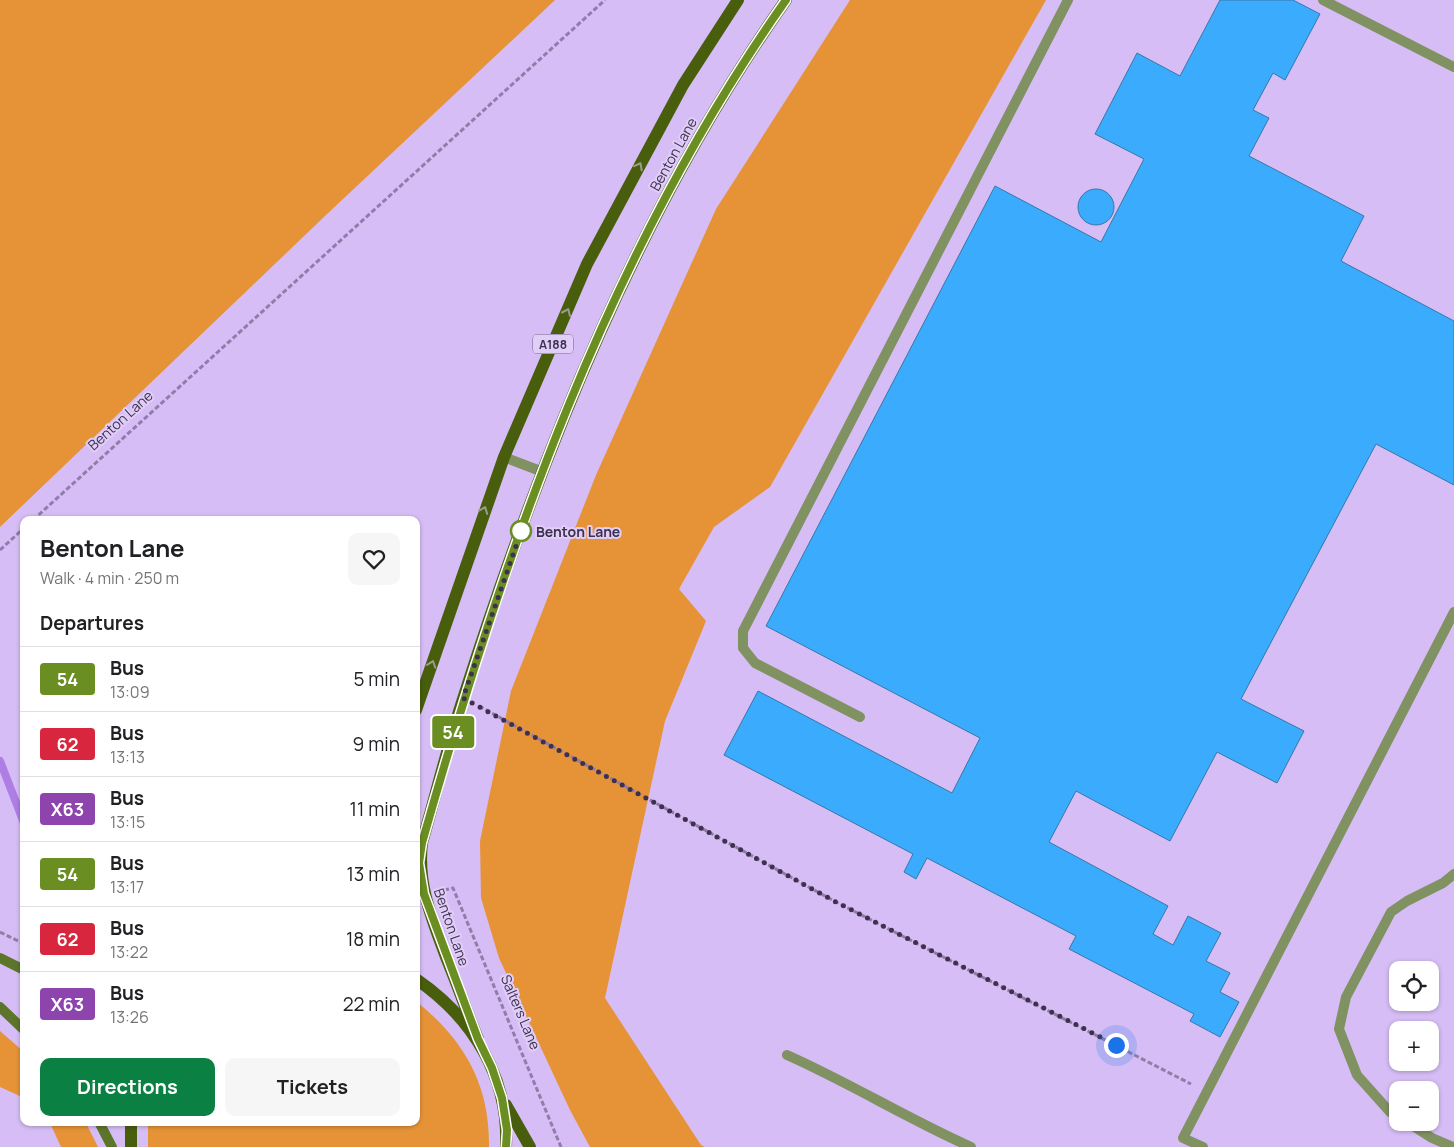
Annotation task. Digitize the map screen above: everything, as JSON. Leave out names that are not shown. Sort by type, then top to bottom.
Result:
[{"type":"main road","name":"Benton Lane","points":[[420,698],[504,457],[588,264],[684,85],[738,0]]},
{"type":"main road","name":"Benton Lane","points":[[420,856],[422,843],[463,698],[509,561],[566,413],[622,285],[670,189],[718,103],[786,0]]},
{"type":"main road","name":"Benton Lane","points":[[420,869],[430,915],[478,1039]]},
{"type":"main road","points":[[0,958],[20,968]]},
{"type":"main road","points":[[420,982],[440,996],[460,1016],[478,1039],[492,1068],[502,1098],[507,1130],[506,1147]]},
{"type":"main road","points":[[0,1007],[20,1026]]},
{"type":"main road","points":[[502,1098],[530,1147]]},
{"type":"main road","points":[[101,1126],[112,1147]]},
{"type":"main road","points":[[131,1126],[131,1147]]},
{"type":"lane","points":[[860,717],[755,663],[743,648],[743,632],[1068,0]]},
{"type":"lane","points":[[1323,0],[1454,68]]},
{"type":"lane","points":[[504,457],[543,472]]},
{"type":"lane","points":[[1203,1147],[1189,1144],[1183,1138],[1454,612]]},
{"type":"lane","points":[[1389,1111],[1357,1075],[1339,1029],[1346,997],[1391,912],[1407,901],[1443,883],[1454,874]]},
{"type":"lane","points":[[787,1055],[817,1068],[923,1125],[971,1147]]},
{"type":"lane","points":[[1421,1131],[1432,1138],[1454,1147]]},
{"type":"path","name":"Benton Lane","points":[[37,516],[605,0]]},
{"type":"path","points":[[0,550],[20,532]]},
{"type":"path","points":[[463,698],[836,902],[1207,1092]]},
{"type":"path","name":"Salters Lane","points":[[453,888],[561,1147]]},
{"type":"path","points":[[0,932],[20,942]]},
{"type":"shaded area","points":[[0,0],[555,0],[326,215],[0,527]]},
{"type":"shaded area","points":[[850,0],[1046,0],[770,487],[714,527],[679,589],[706,621],[665,721],[605,998],[701,1145],[705,1147],[590,1147],[570,1110],[499,958],[481,898],[480,841],[511,691],[596,475],[716,209]]},
{"type":"shaded area","points":[[420,1005],[448,1031],[471,1065],[485,1103],[489,1147],[148,1147],[148,1126],[420,1126]]},
{"type":"shaded area","points":[[0,1031],[20,1048],[20,1096],[0,1087]]},
{"type":"shaded area","points":[[51,1126],[88,1126],[98,1147],[61,1147]]},
{"type":"building","points":[[1220,0],[1293,0],[1320,14],[1285,80],[1273,73],[1253,110],[1269,118],[1249,156],[1364,216],[1341,261],[1454,321],[1454,485],[1376,444],[1241,699],[1304,731],[1277,783],[1217,752],[1170,841],[1076,791],[1049,842],[1168,906],[1153,934],[1173,945],[1188,916],[1221,933],[1206,961],[1230,973],[1220,992],[1239,1002],[1220,1037],[1190,1021],[1194,1014],[1069,949],[1076,936],[927,858],[916,879],[904,872],[913,854],[724,755],[758,691],[952,793],[980,738],[766,626],[995,186],[1101,242],[1144,159],[1095,134],[1137,53],[1180,76]]},
{"type":"building","points":[[1096,189],[1108,195],[1114,207],[1108,219],[1096,225],[1084,219],[1078,207],[1084,195]]},
{"type":"waterway","points":[[0,761],[20,813]]},
{"type":"bus line","name":"54","points":[[420,856],[422,843],[463,698],[509,561],[566,413],[622,285],[670,189],[718,103],[786,0]]},
{"type":"bus line","name":"54","points":[[420,869],[430,915],[478,1039],[492,1068],[502,1098],[507,1130],[506,1147]]},
{"type":"place","name":"Benton Lane","points":[[521,531]]},
{"type":"route","points":[[521,531],[523,526],[509,561],[463,698],[836,902],[1116,1045]]}]
